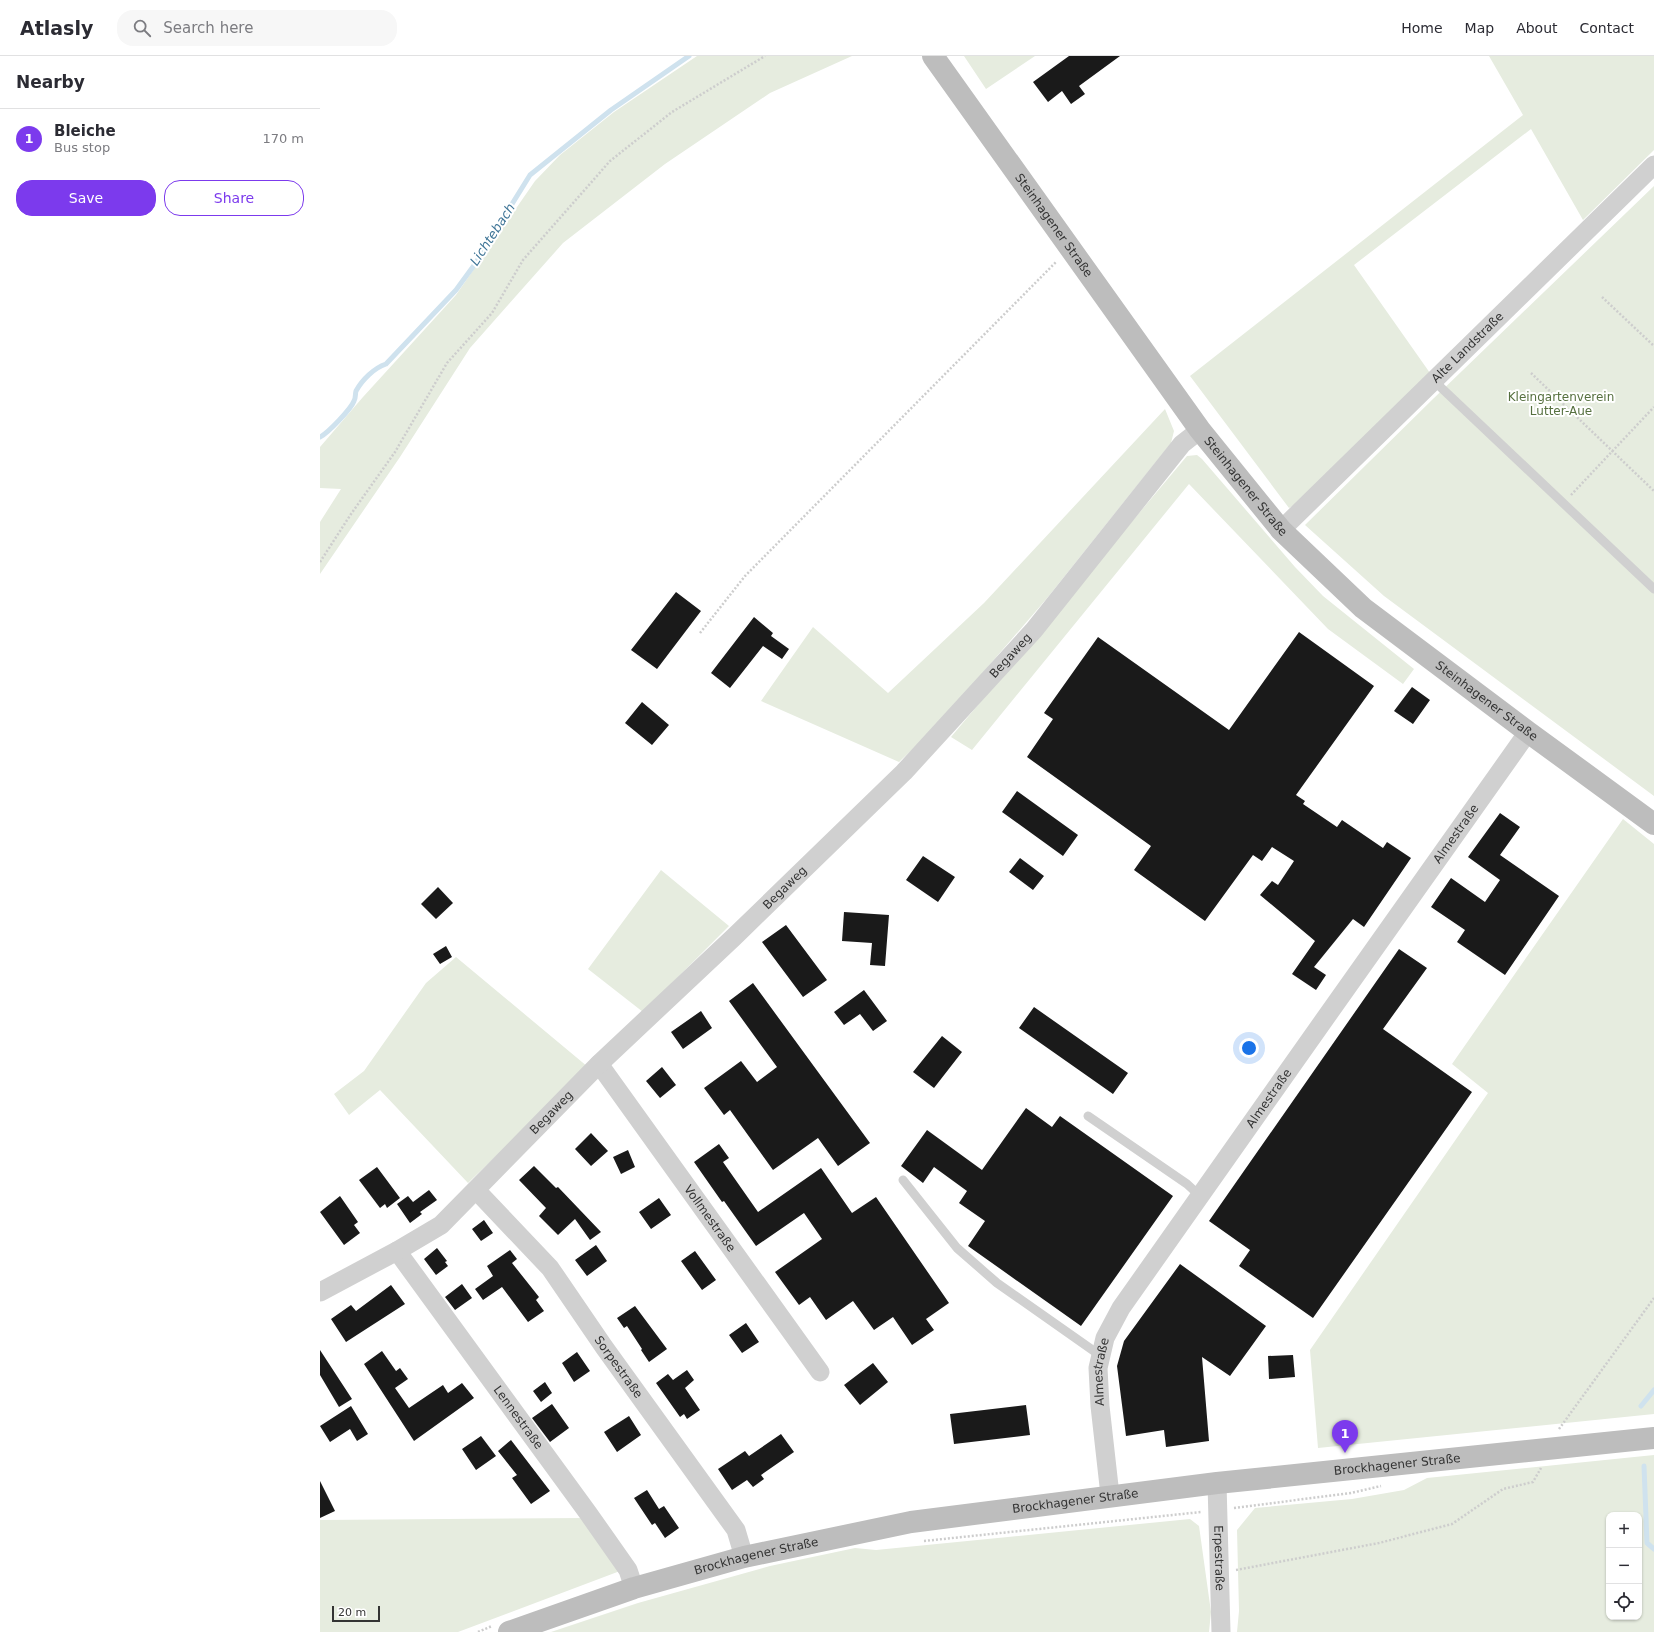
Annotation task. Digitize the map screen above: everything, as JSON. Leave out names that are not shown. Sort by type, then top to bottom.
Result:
[{"type":"main road","name":"Steinhagener Straße","points":[[933,56],[1200,430],[1281,530],[1363,608],[1528,732],[1654,824]]},
{"type":"main road","name":"Brockhagener Straße","points":[[509,1632],[634,1588],[744,1557],[911,1522],[1217,1483],[1654,1438]]},
{"type":"street","name":"Alte Landstraße","points":[[1281,530],[1654,165]]},
{"type":"street","name":"Begaweg","points":[[320,1292],[396,1251],[440,1225],[599,1064],[734,937],[904,772],[1034,630],[1182,444],[1200,430]]},
{"type":"street","name":"Almestraße","points":[[1110,1496],[1100,1406],[1098,1368],[1105,1338],[1121,1308],[1528,732]]},
{"type":"street","name":"Vollmestraße","points":[[599,1064],[820,1372]]},
{"type":"street","name":"Sorpestraße","points":[[476,1190],[550,1268],[604,1347],[736,1530],[744,1557]]},
{"type":"street","name":"Lennestraße","points":[[396,1251],[588,1513],[628,1570],[634,1588]]},
{"type":"street","name":"Erpestraße","points":[[1217,1483],[1221,1632]]},
{"type":"lane","points":[[1433,380],[1654,589]]},
{"type":"lane","points":[[1088,1116],[1187,1184],[1200,1196]]},
{"type":"lane","points":[[903,1180],[957,1248],[997,1282],[1101,1356]]},
{"type":"path","points":[[320,562],[351,514],[395,452],[447,363],[492,313],[523,260],[610,161],[672,112],[765,56]]},
{"type":"path","points":[[700,633],[745,576],[1070,248]]},
{"type":"path","points":[[1602,297],[1654,346]]},
{"type":"path","points":[[1531,373],[1654,491]]},
{"type":"path","points":[[1563,504],[1654,407]]},
{"type":"path","points":[[1220,1573],[1379,1543],[1452,1524],[1503,1488],[1533,1482],[1553,1448],[1553,1437],[1654,1298]]},
{"type":"path","points":[[922,1541],[1218,1510],[1351,1493],[1382,1486]]},
{"type":"green space","points":[[697,56],[852,56],[770,93],[665,164],[563,243],[470,348],[400,457],[320,574],[320,522],[341,489],[320,488],[320,447],[363,397],[456,295],[535,181],[560,155],[614,112]]},
{"type":"green space","points":[[964,56],[1035,56],[986,89]]},
{"type":"green space","points":[[1489,56],[1654,56],[1654,150],[1583,220],[1531,129],[1354,265],[1430,373],[1307,498],[1289,508],[1190,376],[1523,115]]},
{"type":"green space","name":"Kleingartenverein Lutter-Aue","points":[[1654,186],[1654,796],[1384,596],[1305,525],[1434,398]]},
{"type":"green space","points":[[1165,409],[1174,431],[1171,443],[1048,597],[936,727],[899,762],[761,701],[813,627],[888,693],[984,603]]},
{"type":"green space","points":[[1197,455],[1295,567],[1323,596],[1414,669],[1403,684],[1328,629],[1189,484],[972,750],[951,737],[1187,456]]},
{"type":"green space","points":[[1623,819],[1654,844],[1654,1414],[1318,1448],[1310,1350],[1488,1093],[1452,1064]]},
{"type":"green space","points":[[661,870],[729,926],[643,1012],[588,969]]},
{"type":"green space","points":[[456,957],[588,1067],[468,1183],[380,1090],[349,1115],[334,1094],[364,1071],[426,983]]},
{"type":"green space","points":[[1654,1455],[1654,1632],[1237,1632],[1239,1611],[1237,1530],[1255,1508],[1352,1499],[1404,1490],[1427,1478]]},
{"type":"green space","points":[[584,1518],[620,1571],[458,1632],[320,1632],[320,1520]]},
{"type":"green space","points":[[1190,1519],[1199,1526],[1211,1612],[1209,1632],[551,1632],[638,1603],[770,1566],[855,1548],[876,1550]]},
{"type":"building","points":[[1069,56],[1120,56],[1079,86],[1085,94],[1071,104],[1062,91],[1048,102],[1033,82]]},
{"type":"building","points":[[676,592],[701,611],[657,669],[631,650]]},
{"type":"building","points":[[754,617],[773,633],[771,636],[789,649],[782,659],[763,646],[730,688],[711,673]]},
{"type":"building","points":[[1299,632],[1374,686],[1296,795],[1305,801],[1303,804],[1337,827],[1342,820],[1383,848],[1387,842],[1411,858],[1364,927],[1353,919],[1314,967],[1326,975],[1316,990],[1292,974],[1315,941],[1260,895],[1272,881],[1278,885],[1294,861],[1272,847],[1262,861],[1253,855],[1205,921],[1134,870],[1151,846],[1027,757],[1053,719],[1044,713],[1098,637],[1229,730]]},
{"type":"building","points":[[1412,687],[1430,700],[1413,724],[1394,711]]},
{"type":"building","points":[[642,702],[669,725],[652,745],[625,723]]},
{"type":"building","points":[[1017,791],[1078,835],[1063,856],[1002,812]]},
{"type":"building","points":[[1500,813],[1520,827],[1500,855],[1559,896],[1505,975],[1457,942],[1465,930],[1431,907],[1451,878],[1485,902],[1500,880],[1468,857]]},
{"type":"building","points":[[923,856],[955,877],[938,902],[906,880]]},
{"type":"building","points":[[1020,858],[1044,876],[1033,890],[1009,872]]},
{"type":"building","points":[[438,887],[453,903],[436,919],[421,904]]},
{"type":"building","points":[[844,912],[889,915],[885,966],[870,965],[872,943],[842,941]]},
{"type":"building","points":[[786,925],[827,980],[803,997],[762,942]]},
{"type":"building","points":[[446,946],[452,957],[440,964],[433,954]]},
{"type":"building","points":[[1399,949],[1427,968],[1383,1029],[1472,1092],[1313,1318],[1239,1266],[1250,1250],[1209,1221]]},
{"type":"building","points":[[753,983],[870,1143],[838,1166],[818,1138],[773,1170],[730,1110],[724,1115],[704,1088],[741,1061],[757,1082],[777,1067],[729,1001]]},
{"type":"building","points":[[864,990],[887,1021],[873,1031],[860,1014],[844,1025],[834,1012]]},
{"type":"building","points":[[1034,1007],[1128,1073],[1113,1094],[1019,1028]]},
{"type":"building","points":[[701,1011],[712,1028],[683,1049],[671,1032]]},
{"type":"building","points":[[942,1036],[962,1052],[934,1088],[913,1072]]},
{"type":"building","points":[[662,1067],[676,1085],[660,1098],[646,1081]]},
{"type":"building","points":[[1026,1108],[1052,1127],[1060,1116],[1173,1196],[1081,1326],[968,1246],[985,1221],[959,1203],[967,1191],[934,1167],[923,1183],[901,1166],[927,1130],[982,1170]]},
{"type":"building","points":[[591,1133],[608,1151],[591,1166],[575,1149]]},
{"type":"building","points":[[719,1144],[729,1158],[723,1162],[758,1212],[821,1168],[852,1213],[876,1197],[949,1303],[926,1319],[934,1330],[912,1345],[893,1317],[874,1330],[853,1301],[826,1320],[810,1297],[799,1305],[775,1272],[822,1239],[804,1213],[756,1246],[724,1201],[722,1202],[694,1162]]},
{"type":"building","points":[[628,1150],[635,1167],[621,1174],[613,1157]]},
{"type":"building","points":[[534,1166],[556,1188],[558,1187],[601,1232],[590,1240],[575,1219],[558,1235],[539,1216],[546,1208],[519,1180]]},
{"type":"building","points":[[377,1167],[400,1198],[387,1208],[385,1204],[380,1208],[359,1180]]},
{"type":"building","points":[[429,1190],[437,1200],[420,1212],[422,1214],[410,1223],[397,1204],[408,1196],[413,1202]]},
{"type":"building","points":[[340,1196],[358,1222],[354,1225],[360,1233],[344,1245],[320,1212]]},
{"type":"building","points":[[659,1198],[671,1215],[651,1229],[639,1212]]},
{"type":"building","points":[[484,1220],[493,1233],[481,1241],[472,1229]]},
{"type":"building","points":[[596,1245],[607,1261],[587,1276],[575,1260]]},
{"type":"building","points":[[437,1248],[447,1261],[445,1262],[448,1266],[436,1275],[424,1259]]},
{"type":"building","points":[[510,1250],[517,1259],[512,1263],[539,1297],[536,1300],[544,1311],[528,1322],[502,1287],[483,1300],[475,1289],[493,1276],[487,1266]]},
{"type":"building","points":[[695,1251],[716,1280],[702,1290],[681,1261]]},
{"type":"building","points":[[1180,1264],[1266,1326],[1230,1376],[1202,1357],[1209,1441],[1166,1447],[1164,1430],[1126,1436],[1117,1366],[1124,1341]]},
{"type":"building","points":[[462,1284],[472,1298],[455,1310],[445,1297]]},
{"type":"building","points":[[391,1285],[405,1304],[346,1342],[331,1319],[351,1305],[356,1311]]},
{"type":"building","points":[[635,1306],[667,1349],[649,1362],[627,1326],[624,1328],[617,1318]]},
{"type":"building","points":[[746,1323],[759,1342],[742,1353],[729,1335]]},
{"type":"building","points":[[320,1350],[352,1399],[339,1407],[320,1375]]},
{"type":"building","points":[[382,1351],[396,1371],[400,1368],[408,1379],[395,1388],[409,1408],[443,1385],[448,1393],[462,1383],[474,1398],[414,1441],[364,1364]]},
{"type":"building","points":[[577,1352],[590,1371],[574,1382],[562,1363]]},
{"type":"building","points":[[1293,1355],[1295,1377],[1269,1379],[1268,1356]]},
{"type":"building","points":[[873,1363],[888,1382],[860,1405],[844,1385]]},
{"type":"building","points":[[687,1370],[694,1380],[685,1388],[700,1410],[687,1419],[684,1414],[680,1417],[656,1383],[668,1374],[673,1380]]},
{"type":"building","points":[[545,1382],[552,1393],[541,1402],[533,1391]]},
{"type":"building","points":[[552,1404],[569,1428],[550,1442],[532,1418]]},
{"type":"building","points":[[1026,1405],[1030,1435],[954,1444],[950,1414]]},
{"type":"building","points":[[351,1406],[368,1434],[357,1441],[350,1429],[330,1442],[320,1426]]},
{"type":"building","points":[[629,1416],[641,1435],[617,1452],[604,1432]]},
{"type":"building","points":[[781,1434],[794,1452],[761,1475],[764,1479],[753,1487],[747,1480],[732,1490],[718,1469],[745,1451],[749,1456]]},
{"type":"building","points":[[481,1436],[496,1456],[476,1470],[462,1449]]},
{"type":"building","points":[[511,1440],[550,1491],[531,1504],[512,1478],[517,1475],[498,1451]]},
{"type":"building","points":[[320,1481],[335,1511],[320,1518]]},
{"type":"building","points":[[647,1490],[659,1509],[664,1506],[679,1528],[665,1538],[655,1523],[652,1525],[634,1498]]},
{"type":"waterway","name":"Lichtebach","points":[[320,437],[324,435],[349,409],[355,400],[356,391],[365,379],[377,368],[386,364],[456,290],[475,264],[530,175],[611,110],[689,56]]},
{"type":"waterway","points":[[1641,1406],[1654,1390]]},
{"type":"waterway","points":[[1644,1466],[1647,1543],[1654,1549]]},
{"type":"place","name":"Bleiche","points":[[1345,1453]]}]
